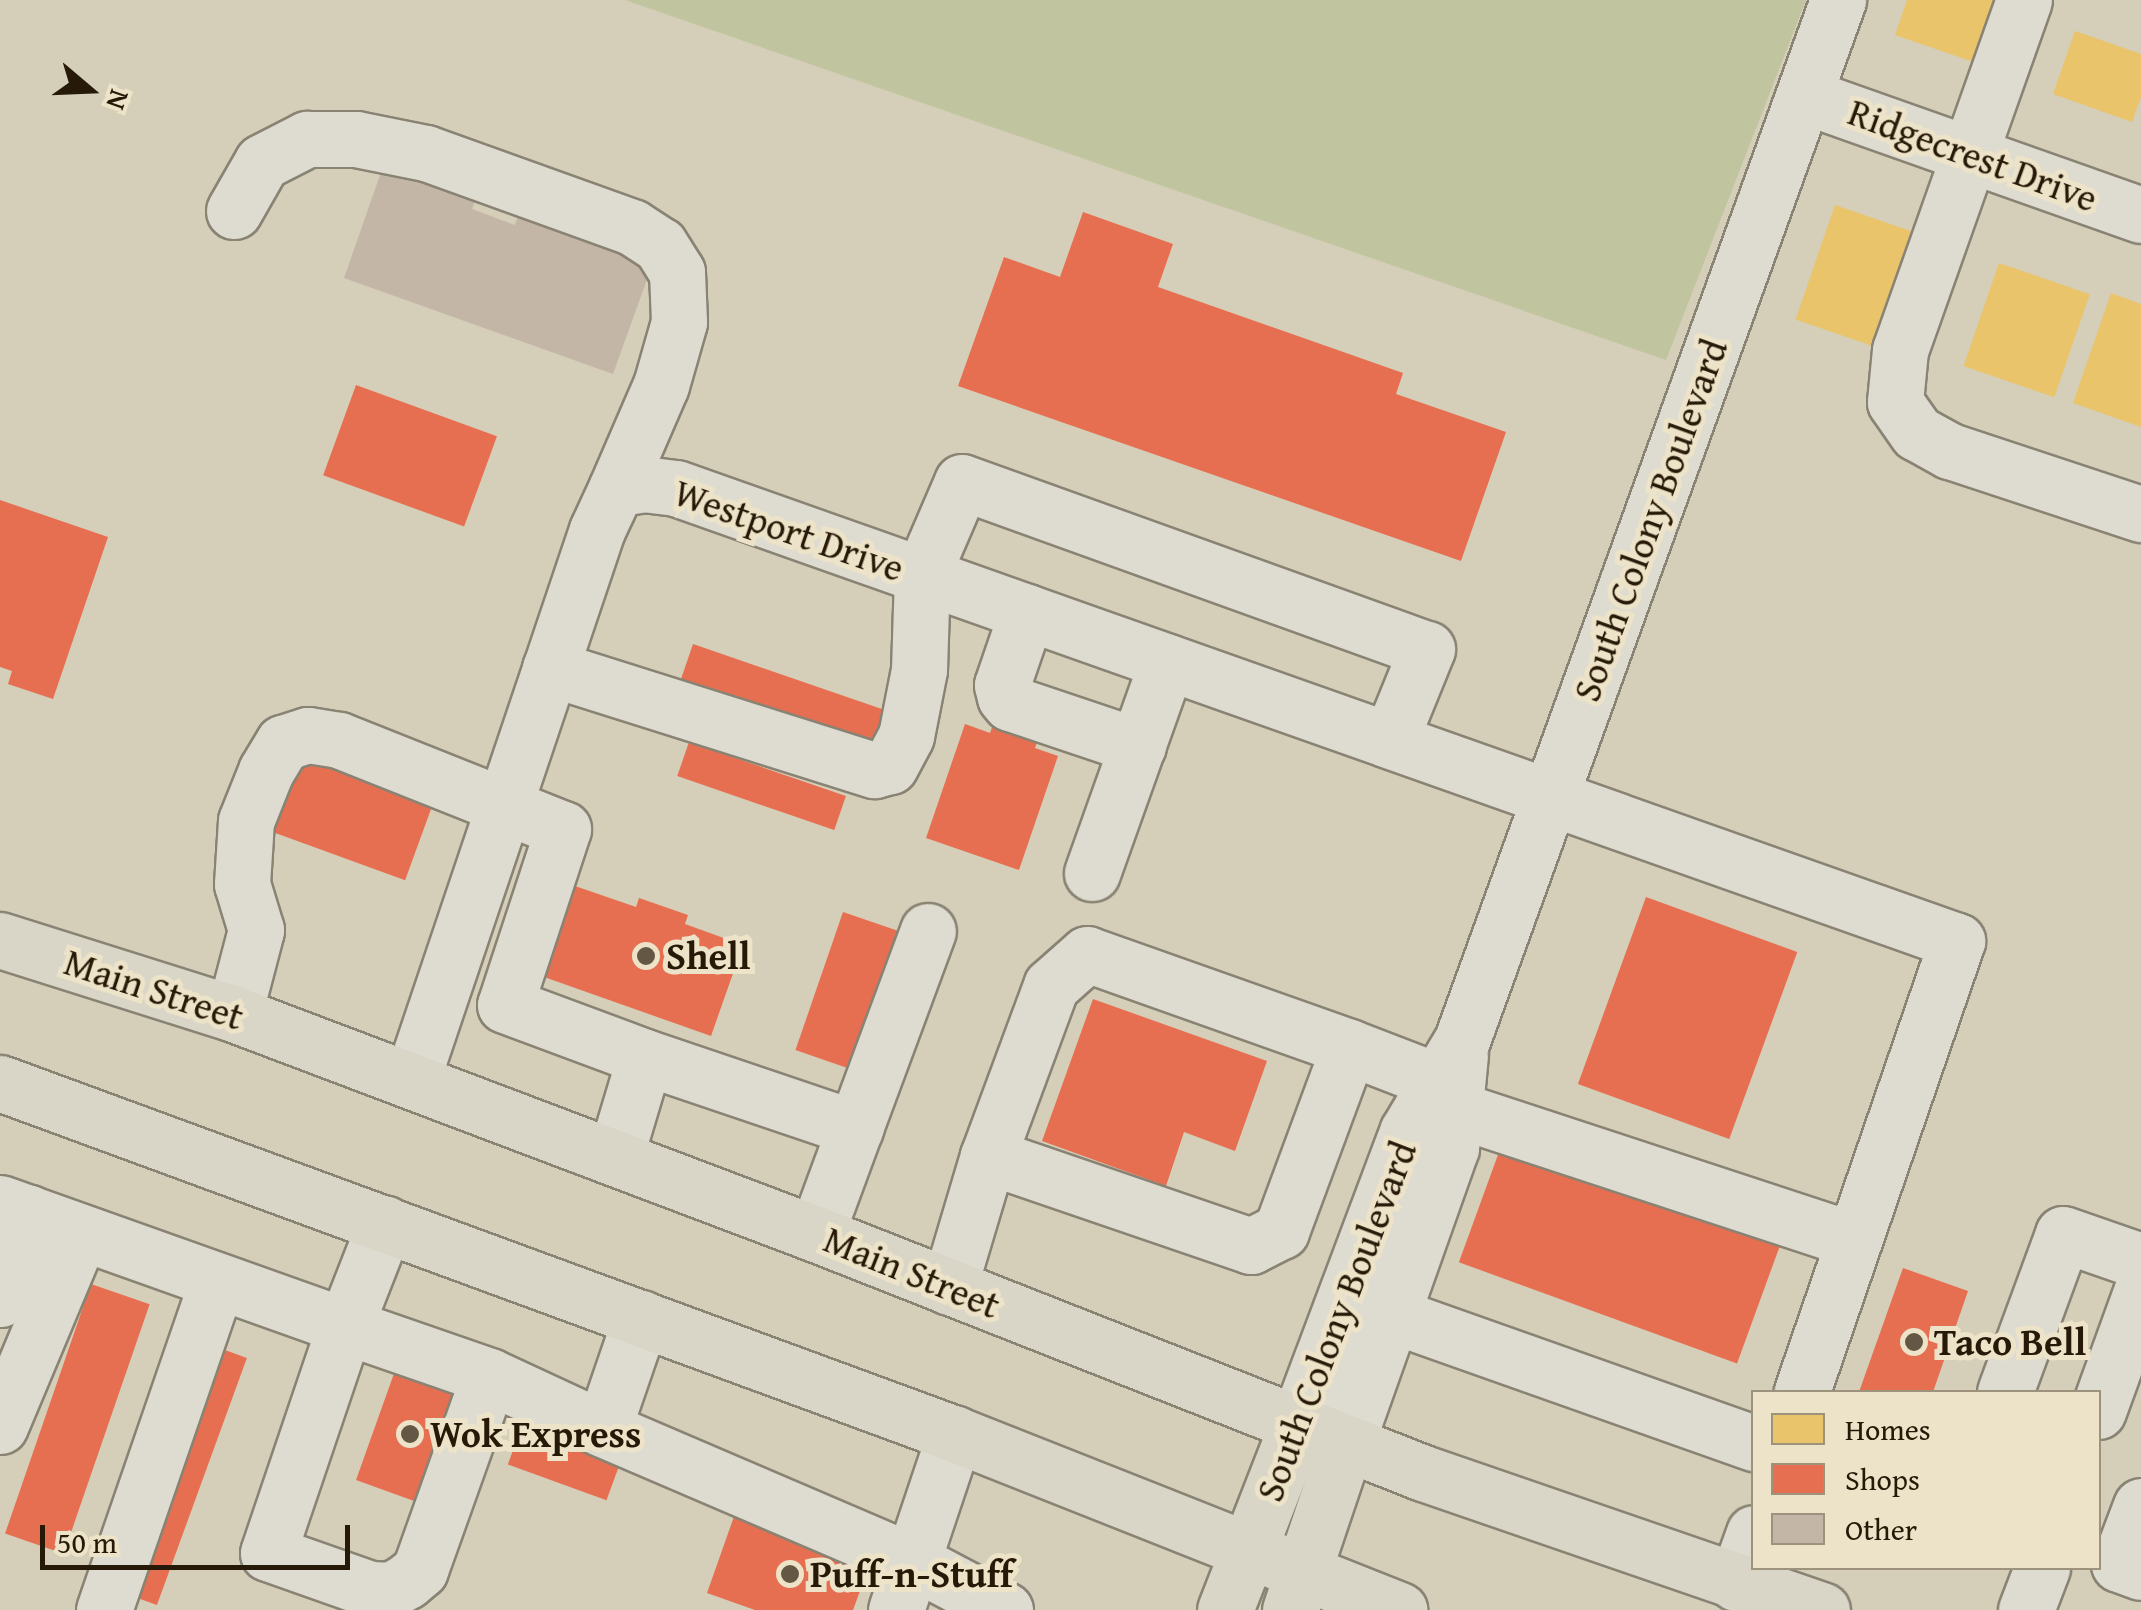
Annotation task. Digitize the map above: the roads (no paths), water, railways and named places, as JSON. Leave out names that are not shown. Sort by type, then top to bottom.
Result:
[{"type":"main road","name":"Main Street","points":[[0,940],[234,1014],[412,1080],[816,1234],[1321,1434],[1745,1558]]},
{"type":"main road","points":[[0,1083],[955,1434],[1248,1549],[1296,1591],[1400,1610]]},
{"type":"main road","name":"South Colony Boulevard","points":[[1225,1610],[1248,1549],[1321,1434]]},
{"type":"main road","name":"South Colony Boulevard","points":[[1296,1591],[1321,1434]]},
{"type":"main road","name":"Main Street","points":[[1763,1570],[1822,1610]]},
{"type":"street","name":"South Colony Boulevard","points":[[1321,1434],[1392,1315],[1450,1148],[1451,1077],[1838,0]]},
{"type":"street","points":[[2024,0],[1900,350],[1895,402],[1917,433],[1950,451],[2141,514]]},
{"type":"street","name":"Ridgecrest Drive","points":[[1805,96],[2141,215]]},
{"type":"street","points":[[234,211],[262,162],[307,139],[356,140],[442,159],[632,227],[660,245],[676,272],[679,322],[662,385],[597,530],[412,1080]]},
{"type":"street","points":[[550,668],[874,770],[890,766],[906,736],[919,670],[922,575],[962,482],[1427,650],[1390,740]]},
{"type":"street","name":"Westport Drive","points":[[616,489],[643,484],[676,488],[1957,941],[1854,1240]]},
{"type":"street","points":[[1027,612],[1002,684],[1005,697],[1010,703],[1138,746]]},
{"type":"street","points":[[1092,873],[1167,662]]},
{"type":"street","points":[[234,1014],[256,930],[242,884],[246,821],[266,771],[283,743],[308,735],[340,740],[563,829],[505,1005],[855,1128]]},
{"type":"street","points":[[816,1234],[928,930]]},
{"type":"street","points":[[949,1287],[988,1156],[1051,986],[1087,954],[1349,1047],[1451,1077],[1854,1240],[1803,1390]]},
{"type":"street","points":[[988,1156],[1251,1246],[1281,1231],[1349,1047]]},
{"type":"street","points":[[615,1158],[644,1057]]},
{"type":"street","name":"South Colony Boulevard","points":[[1321,1434],[1406,1132],[1451,1077]]},
{"type":"street","points":[[0,1299],[15,1208],[489,1376],[603,1429],[905,1586],[1004,1610]]},
{"type":"street","points":[[385,1224],[345,1326],[268,1553],[370,1590],[390,1590],[408,1581],[420,1570],[489,1376]]},
{"type":"street","points":[[0,1426],[82,1232]]},
{"type":"street","points":[[2005,1390],[2063,1234],[2141,1261]]},
{"type":"street","points":[[104,1610],[217,1280]]},
{"type":"street","points":[[2101,1403],[2141,1292]]},
{"type":"street","points":[[1392,1315],[1751,1442]]},
{"type":"street","points":[[603,1429],[641,1318]]},
{"type":"street","points":[[905,1586],[955,1434]]},
{"type":"street","points":[[2120,1565],[2141,1506]]},
{"type":"street","points":[[2026,1610],[2041,1570]]},
{"type":"place","name":"Shell","points":[[646,956]]},
{"type":"place","name":"Taco Bell","points":[[1914,1342]]},
{"type":"place","name":"Wok Express","points":[[410,1434]]},
{"type":"place","name":"Puff-n-Stuff","points":[[790,1574]]}]
